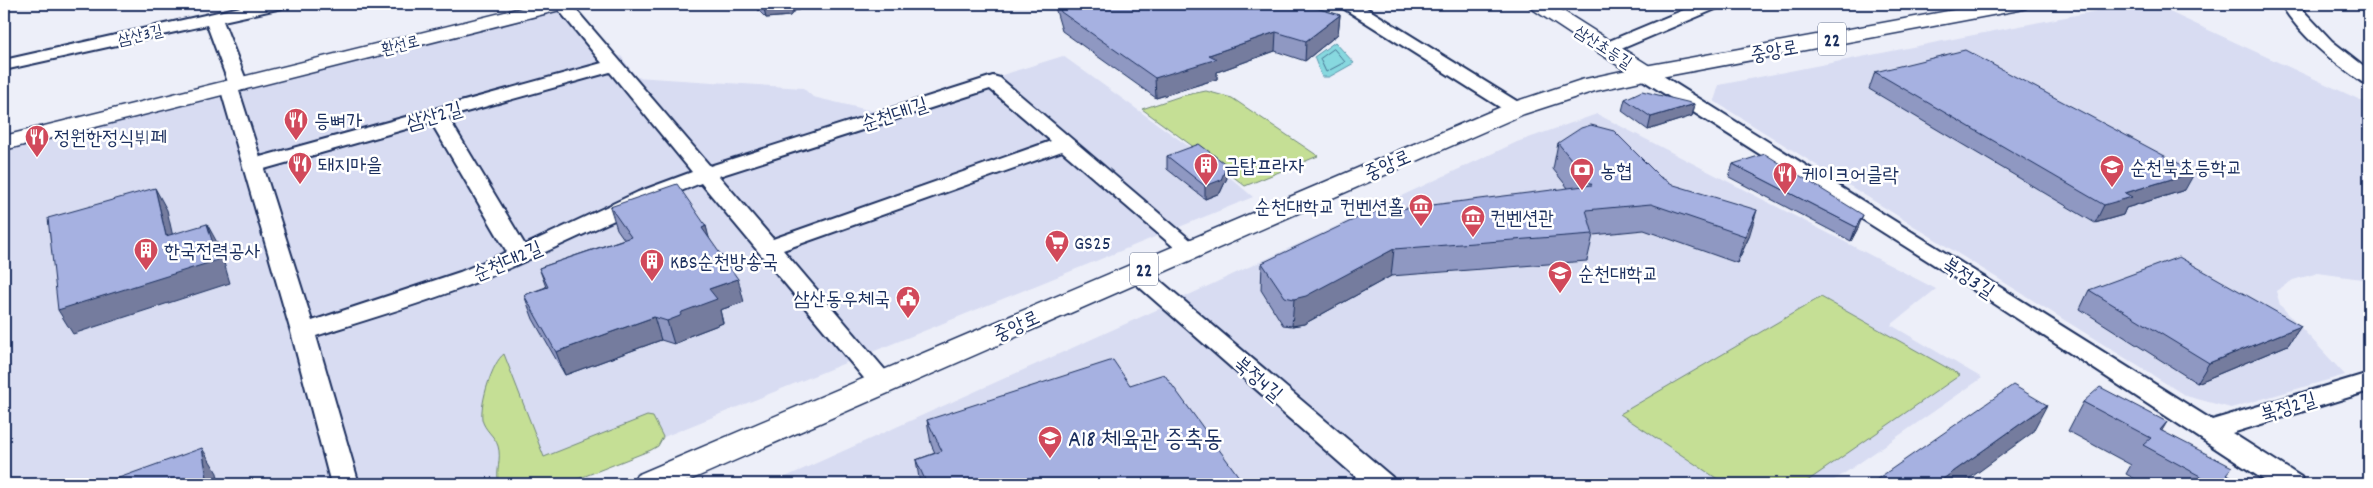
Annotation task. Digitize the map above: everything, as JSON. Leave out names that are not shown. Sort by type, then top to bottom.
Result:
[{"type":"main road","name":"환선로","points":[[4,143],[561,4]]},
{"type":"main road","name":"삼산초등길","points":[[1538,4],[1645,73]]},
{"type":"main road","name":"중앙로","points":[[649,484],[1516,109],[1589,86],[1645,73],[2019,4]]},
{"type":"street","name":"삼산3길","points":[[4,65],[276,4]]},
{"type":"street","points":[[561,4],[882,383]]},
{"type":"street","points":[[1349,4],[1516,109]]},
{"type":"street","points":[[1608,48],[1712,4]]},
{"type":"street","points":[[2289,4],[2297,16],[2340,57],[2369,78]]},
{"type":"street","points":[[213,18],[234,86],[254,165],[345,484]]},
{"type":"street","name":"삼산2길","points":[[254,165],[614,65]]},
{"type":"street","name":"북정3길","points":[[1645,73],[1971,278],[2291,484]]},
{"type":"street","name":"순천대1길","points":[[705,174],[993,82],[1190,250]]},
{"type":"street","points":[[436,114],[520,255]]},
{"type":"street","points":[[768,248],[1065,143]]},
{"type":"street","name":"순천대2길","points":[[303,332],[468,277],[565,236],[646,197],[705,174]]},
{"type":"street","name":"북정4길","points":[[1136,272],[1382,484]]},
{"type":"street","name":"북정2길","points":[[2207,430],[2369,382]]},
{"type":"shaded area","name":"순천북초등학교","points":[[2132,4],[2152,4],[2369,104],[2369,280],[2318,273],[2293,280],[2276,291],[2280,305],[2345,375],[2231,408],[2186,396],[1714,101],[1719,85]]},
{"type":"shaded area","points":[[570,9],[608,59],[621,56],[636,77],[803,88],[813,97],[881,113],[1063,56],[1220,169],[1253,197],[548,484],[4,484],[4,150]]},
{"type":"shaded area","name":"순천대학교","points":[[1597,114],[1936,289],[1891,325],[1982,378],[1829,484],[770,484],[1163,307],[1517,142]]},
{"type":"green space","points":[[1206,91],[1232,98],[1318,156],[1245,186],[1142,109],[1181,96]]},
{"type":"green space","points":[[1821,297],[1960,375],[1803,484],[1725,484],[1620,414]]},
{"type":"green space","points":[[504,354],[544,457],[647,416],[653,417],[663,437],[658,446],[565,484],[499,484],[498,446],[483,423],[482,412],[491,374],[495,365]]},
{"type":"water","points":[[1335,42],[1354,63],[1329,77],[1322,77],[1314,57]]},
{"type":"building","points":[[1059,4],[1302,4],[1340,15],[1306,41],[1276,32],[1209,55],[1217,59],[1155,78],[1061,12]]},
{"type":"building","points":[[1965,50],[2195,172],[2125,193],[2132,197],[2104,205],[1875,72]]},
{"type":"building","points":[[1642,91],[1695,104],[1651,117],[1625,99]]},
{"type":"building","points":[[1591,125],[1614,131],[1660,177],[1674,185],[1757,210],[1745,236],[1651,204],[1586,210],[1593,234],[1394,249],[1306,296],[1294,299],[1285,297],[1262,263],[1368,213],[1592,185],[1558,143],[1581,128]]},
{"type":"building","points":[[1199,144],[1227,165],[1221,180],[1205,186],[1167,156]]},
{"type":"building","points":[[1765,154],[1863,215],[1856,227],[1733,164]]},
{"type":"building","name":"KBS순천방송국","points":[[677,184],[706,226],[702,228],[738,279],[709,289],[717,299],[682,312],[680,316],[667,321],[654,317],[556,352],[524,295],[548,287],[539,268],[631,237],[610,207]]},
{"type":"building","name":"한국전력공사","points":[[155,188],[166,236],[207,224],[218,260],[58,310],[48,218]]},
{"type":"building","points":[[2179,257],[2301,326],[2209,363],[2089,290]]},
{"type":"building","points":[[1113,360],[1130,385],[1164,374],[1242,481],[1234,484],[927,484],[916,460],[942,451],[927,420]]},
{"type":"building","points":[[2013,385],[2047,405],[1936,484],[1870,484]]},
{"type":"building","points":[[2100,387],[2167,422],[2160,430],[2232,467],[2226,474],[2245,484],[2212,484],[2143,445],[2151,438],[2083,402]]},
{"type":"building","points":[[202,448],[208,484],[102,484]]},
{"type":"place","name":"등뼈가","points":[[296,141]]},
{"type":"place","name":"정원한정식뷔페","points":[[37,158]]},
{"type":"place","name":"돼지마을","points":[[300,185]]},
{"type":"place","name":"금탑프라자","points":[[1206,186]]},
{"type":"place","name":"순천북초등학교","points":[[2112,188]]},
{"type":"place","name":"농협","points":[[1582,191]]},
{"type":"place","name":"케이크어클락","points":[[1785,195]]},
{"type":"place","name":"순천대학교 컨벤션홀","points":[[1421,227]]},
{"type":"place","name":"컨벤션관","points":[[1473,238]]},
{"type":"place","name":"GS25","points":[[1057,263]]},
{"type":"place","name":"한국전력공사","points":[[146,271]]},
{"type":"place","name":"KBS순천방송국","points":[[652,282]]},
{"type":"place","name":"순천대학교","points":[[1560,294]]},
{"type":"place","name":"삼산동우체국","points":[[908,319]]},
{"type":"place","name":"A18 체육관 증축동","points":[[1050,459]]}]
